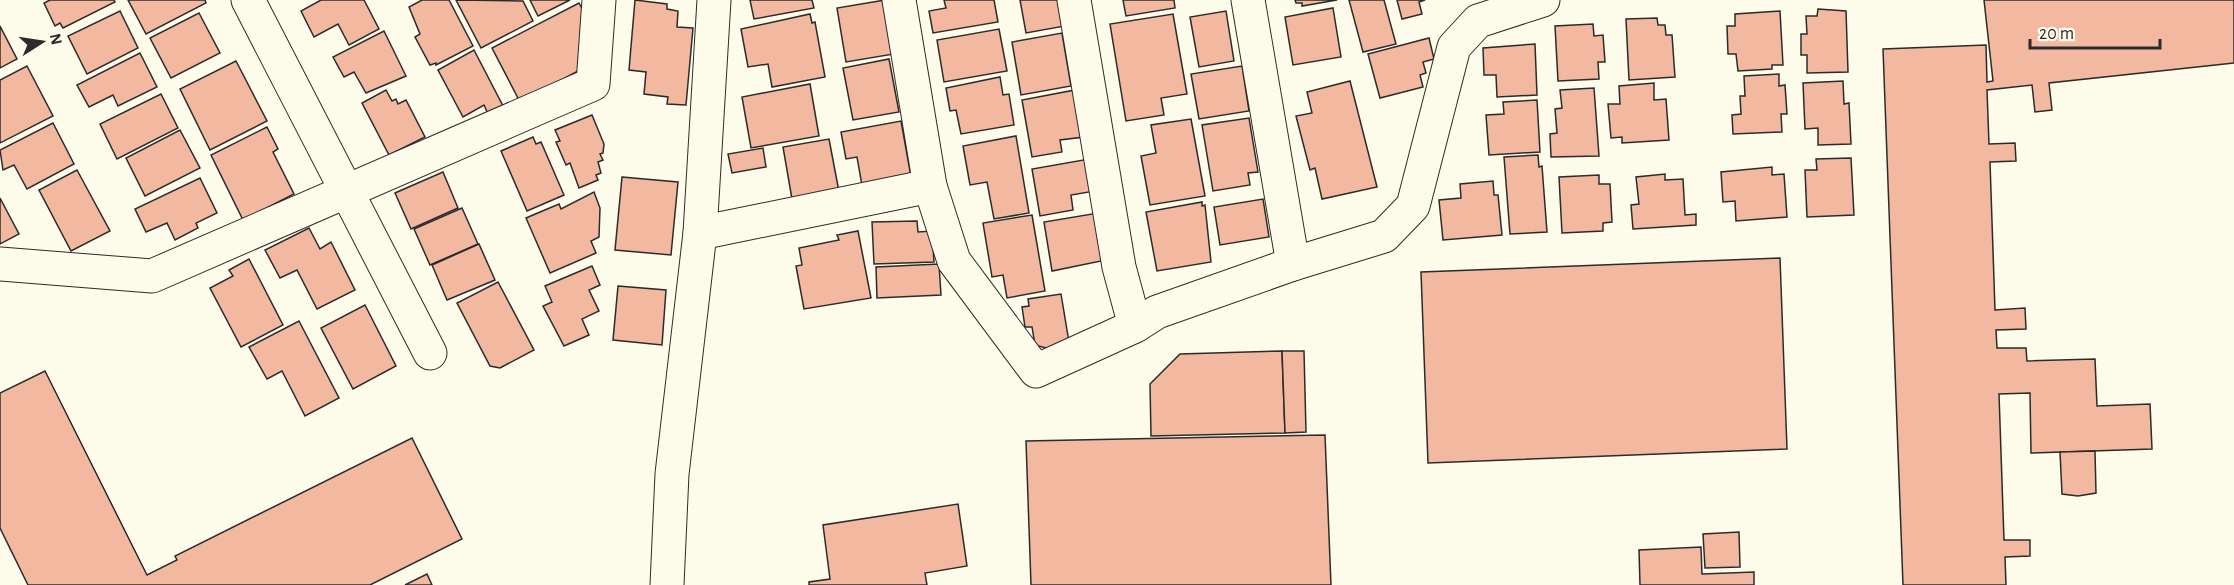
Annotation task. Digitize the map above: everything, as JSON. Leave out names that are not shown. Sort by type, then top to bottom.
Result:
[{"type":"street","points":[[248,0],[430,353]]},
{"type":"street","points":[[0,264],[152,276],[593,84],[599,0]]},
{"type":"street","points":[[668,585],[672,474],[700,233],[714,0]]},
{"type":"street","points":[[899,0],[930,186],[954,261],[1036,371],[1135,326],[1156,312],[1293,264],[1384,236],[1413,206],[1454,46],[1478,21],[1542,0]]},
{"type":"street","points":[[1074,0],[1119,267],[1135,326]]},
{"type":"street","points":[[1248,0],[1293,264]]},
{"type":"street","points":[[700,233],[930,186]]},
{"type":"building","points":[[50,0],[114,0],[115,2],[63,28],[60,23],[55,26],[44,3]]},
{"type":"building","points":[[128,0],[205,0],[206,3],[146,34]]},
{"type":"building","points":[[321,0],[364,0],[379,29],[349,45],[338,24],[314,37],[301,11]]},
{"type":"building","points":[[422,0],[449,0],[473,46],[436,65],[436,63],[430,65],[415,37],[420,34],[409,7]]},
{"type":"building","points":[[456,0],[523,1],[533,21],[481,48]]},
{"type":"building","points":[[530,0],[570,0],[538,16]]},
{"type":"building","points":[[635,0],[667,4],[667,9],[678,11],[677,27],[693,28],[686,105],[667,104],[668,97],[644,94],[646,72],[629,70]]},
{"type":"building","points":[[750,0],[812,0],[814,8],[754,19]]},
{"type":"building","points":[[885,0],[894,54],[846,62],[837,8]]},
{"type":"building","points":[[944,0],[994,0],[998,22],[933,33],[929,11],[946,8]]},
{"type":"building","points":[[1020,0],[1060,0],[1065,26],[1026,33]]},
{"type":"building","points":[[1123,0],[1174,0],[1175,8],[1126,16]]},
{"type":"building","points":[[1295,0],[1337,0],[1302,6],[1302,3],[1296,3]]},
{"type":"building","points":[[1349,0],[1384,0],[1396,44],[1363,52]]},
{"type":"building","points":[[1397,0],[1425,0],[1419,2],[1422,14],[1402,19]]},
{"type":"building","points":[[1984,0],[2234,0],[2234,63],[2049,83],[2052,110],[2035,112],[2032,85],[1987,90],[1989,144],[2015,143],[2016,161],[1990,162],[1995,310],[2025,308],[2026,329],[1996,330],[1997,348],[2026,348],[2027,361],[2095,359],[2097,406],[2150,404],[2152,449],[2031,453],[2030,393],[1999,394],[2004,540],[2030,540],[2030,556],[2005,557],[2006,585],[1903,585],[1883,49],[1986,45],[1987,82],[1993,81]]},
{"type":"building","points":[[579,3],[585,14],[580,70],[520,102],[492,48]]},
{"type":"building","points":[[1333,8],[1341,57],[1293,65],[1285,17]]},
{"type":"building","points":[[1818,9],[1846,11],[1848,72],[1807,73],[1807,55],[1801,55],[1801,34],[1807,34],[1806,16],[1817,16]]},
{"type":"building","points":[[120,11],[138,48],[87,74],[68,36]]},
{"type":"building","points":[[1226,11],[1234,61],[1199,67],[1190,17]]},
{"type":"building","points":[[1780,11],[1783,65],[1772,65],[1772,69],[1738,71],[1736,54],[1728,54],[1727,26],[1735,26],[1735,14]]},
{"type":"building","points":[[199,13],[220,53],[171,78],[150,38]]},
{"type":"building","points":[[810,14],[812,23],[815,22],[825,77],[772,87],[768,64],[748,67],[741,29]]},
{"type":"building","points":[[1173,14],[1187,94],[1161,98],[1164,115],[1126,121],[1110,24]]},
{"type":"building","points":[[1657,18],[1658,25],[1665,25],[1666,35],[1672,35],[1675,77],[1629,80],[1626,19]]},
{"type":"building","points":[[1593,24],[1594,36],[1603,35],[1605,62],[1598,62],[1599,79],[1558,81],[1555,26]]},
{"type":"building","points":[[0,26],[17,59],[0,68]]},
{"type":"building","points":[[999,29],[1007,71],[944,82],[937,40]]},
{"type":"building","points":[[384,31],[406,76],[366,93],[354,72],[344,77],[333,57]]},
{"type":"building","points":[[1062,33],[1071,86],[1021,95],[1012,42]]},
{"type":"building","points":[[1429,38],[1434,59],[1423,62],[1426,73],[1420,75],[1423,87],[1380,98],[1368,54]]},
{"type":"building","points":[[1535,44],[1537,95],[1497,97],[1496,75],[1484,75],[1483,48]]},
{"type":"building","points":[[474,50],[503,106],[488,114],[484,105],[463,117],[438,70]]},
{"type":"building","points":[[140,53],[157,87],[118,106],[113,95],[89,107],[77,85]]},
{"type":"building","points":[[889,59],[899,112],[853,120],[843,68]]},
{"type":"building","points":[[236,61],[267,121],[210,150],[180,89]]},
{"type":"building","points":[[27,66],[53,116],[0,143],[0,80]]},
{"type":"building","points":[[1242,66],[1249,111],[1199,119],[1191,74]]},
{"type":"building","points":[[1779,74],[1779,86],[1785,85],[1787,114],[1781,114],[1782,132],[1733,134],[1732,115],[1741,114],[1740,96],[1745,96],[1744,76]]},
{"type":"building","points":[[1000,77],[1003,95],[1009,94],[1014,125],[961,134],[956,110],[950,111],[946,88]]},
{"type":"building","points":[[1350,81],[1377,187],[1322,199],[1315,168],[1310,170],[1296,116],[1312,113],[1307,92]]},
{"type":"building","points":[[1843,81],[1844,104],[1849,103],[1851,144],[1818,145],[1818,128],[1805,129],[1803,83]]},
{"type":"building","points":[[1654,83],[1654,100],[1666,99],[1669,140],[1622,143],[1622,137],[1611,138],[1608,104],[1620,104],[1619,86]]},
{"type":"building","points":[[810,84],[819,136],[751,148],[742,97]]},
{"type":"building","points":[[1594,88],[1599,156],[1551,157],[1550,134],[1557,133],[1555,109],[1562,108],[1560,90]]},
{"type":"building","points":[[386,90],[392,101],[396,99],[398,104],[406,100],[425,137],[389,155],[362,103]]},
{"type":"building","points":[[1075,90],[1084,137],[1060,140],[1062,152],[1032,157],[1022,100]]},
{"type":"building","points":[[161,94],[178,128],[117,159],[100,124]]},
{"type":"building","points":[[1537,100],[1540,152],[1489,155],[1486,115],[1504,114],[1503,102]]},
{"type":"building","points":[[592,115],[604,144],[603,153],[600,154],[603,160],[598,162],[601,173],[596,175],[598,180],[579,188],[570,163],[566,165],[556,142],[560,141],[555,130]]},
{"type":"building","points":[[1249,118],[1258,172],[1248,173],[1250,185],[1213,191],[1202,125]]},
{"type":"building","points":[[1191,119],[1205,196],[1150,205],[1141,156],[1156,153],[1151,125]]},
{"type":"building","points":[[901,121],[912,182],[863,191],[857,157],[846,159],[841,132]]},
{"type":"building","points":[[53,123],[74,164],[27,189],[14,165],[3,170],[0,150]]},
{"type":"building","points":[[267,127],[278,149],[273,152],[294,194],[243,220],[211,155]]},
{"type":"building","points":[[180,130],[200,168],[145,196],[126,158]]},
{"type":"building","points":[[1016,136],[1029,213],[994,219],[987,182],[970,185],[963,146]]},
{"type":"building","points":[[533,137],[536,144],[541,142],[564,195],[527,211],[501,151]]},
{"type":"building","points":[[829,139],[840,197],[793,205],[783,147]]},
{"type":"building","points":[[763,148],[766,167],[732,173],[728,154]]},
{"type":"building","points":[[1538,155],[1539,167],[1542,166],[1547,232],[1510,234],[1504,157]]},
{"type":"building","points":[[1851,158],[1854,215],[1807,217],[1805,170],[1817,170],[1816,159]]},
{"type":"building","points":[[1089,159],[1095,191],[1071,195],[1073,210],[1040,216],[1032,169]]},
{"type":"building","points":[[1772,167],[1772,175],[1784,174],[1787,217],[1736,221],[1735,201],[1723,202],[1721,172]]},
{"type":"building","points":[[77,170],[110,231],[71,251],[39,190]]},
{"type":"building","points":[[443,172],[458,208],[411,229],[395,193]]},
{"type":"building","points":[[1665,174],[1665,180],[1683,179],[1685,215],[1696,214],[1696,225],[1633,229],[1631,205],[1639,204],[1636,177]]},
{"type":"building","points":[[1599,175],[1599,184],[1610,184],[1612,222],[1603,223],[1603,231],[1562,233],[1559,177]]},
{"type":"building","points":[[622,177],[678,182],[671,255],[615,250]]},
{"type":"building","points":[[200,178],[217,213],[196,223],[198,228],[175,240],[167,223],[146,232],[135,209]]},
{"type":"building","points":[[1493,181],[1494,195],[1498,195],[1502,235],[1443,240],[1439,200],[1461,198],[1460,184]]},
{"type":"building","points":[[594,192],[600,208],[599,237],[591,241],[596,253],[550,273],[526,218],[559,204],[561,209]]},
{"type":"building","points":[[0,198],[19,234],[0,244]]},
{"type":"building","points":[[1263,199],[1269,237],[1220,245],[1214,207]]},
{"type":"building","points":[[1202,202],[1202,206],[1205,205],[1211,262],[1157,271],[1146,212]]},
{"type":"building","points":[[462,208],[478,244],[430,265],[414,229]]},
{"type":"building","points":[[1098,213],[1106,260],[1052,271],[1044,222]]},
{"type":"building","points":[[1032,215],[1045,291],[1007,298],[1003,275],[992,277],[983,223]]},
{"type":"building","points":[[917,221],[918,232],[932,231],[934,262],[874,264],[872,222]]},
{"type":"building","points":[[309,228],[320,249],[331,242],[355,290],[317,309],[297,270],[280,278],[265,250]]},
{"type":"building","points":[[858,231],[871,298],[804,309],[796,266],[802,265],[799,248],[839,240],[837,235]]},
{"type":"building","points":[[479,244],[495,280],[447,300],[432,265]]},
{"type":"building","points":[[1780,258],[1787,449],[1428,463],[1421,272]]},
{"type":"building","points":[[249,259],[283,325],[241,347],[210,288],[233,276],[229,270]]},
{"type":"building","points":[[939,264],[941,295],[877,298],[876,267]]},
{"type":"building","points":[[592,266],[600,285],[589,290],[599,311],[582,319],[589,335],[564,346],[543,306],[552,302],[545,286]]},
{"type":"building","points":[[498,282],[534,350],[500,368],[490,366],[457,303]]},
{"type":"building","points":[[618,286],[666,290],[662,345],[613,340]]},
{"type":"building","points":[[1061,294],[1070,348],[1053,350],[1035,345],[1032,327],[1025,327],[1022,307],[1029,306],[1028,299]]},
{"type":"building","points":[[365,305],[396,366],[353,389],[321,328]]},
{"type":"building","points":[[299,321],[339,398],[305,416],[282,371],[267,379],[249,347]]},
{"type":"building","points":[[1282,351],[1285,433],[1151,436],[1150,384],[1180,354]]},
{"type":"building","points":[[1282,351],[1304,351],[1306,432],[1285,433]]},
{"type":"building","points":[[45,371],[147,575],[177,560],[175,556],[412,438],[462,539],[370,585],[28,585],[0,528],[0,393]]},
{"type":"building","points":[[1325,435],[1331,585],[1031,585],[1026,441]]},
{"type":"building","points":[[2095,451],[2096,493],[2078,496],[2062,494],[2060,452]]},
{"type":"building","points":[[958,504],[967,566],[925,573],[927,585],[809,585],[809,582],[830,579],[823,525]]},
{"type":"building","points":[[1739,532],[1740,567],[1705,568],[1703,534]]},
{"type":"building","points":[[1701,547],[1702,574],[1754,572],[1754,585],[1640,585],[1639,550]]},
{"type":"building","points":[[427,574],[432,585],[405,585]]}]
